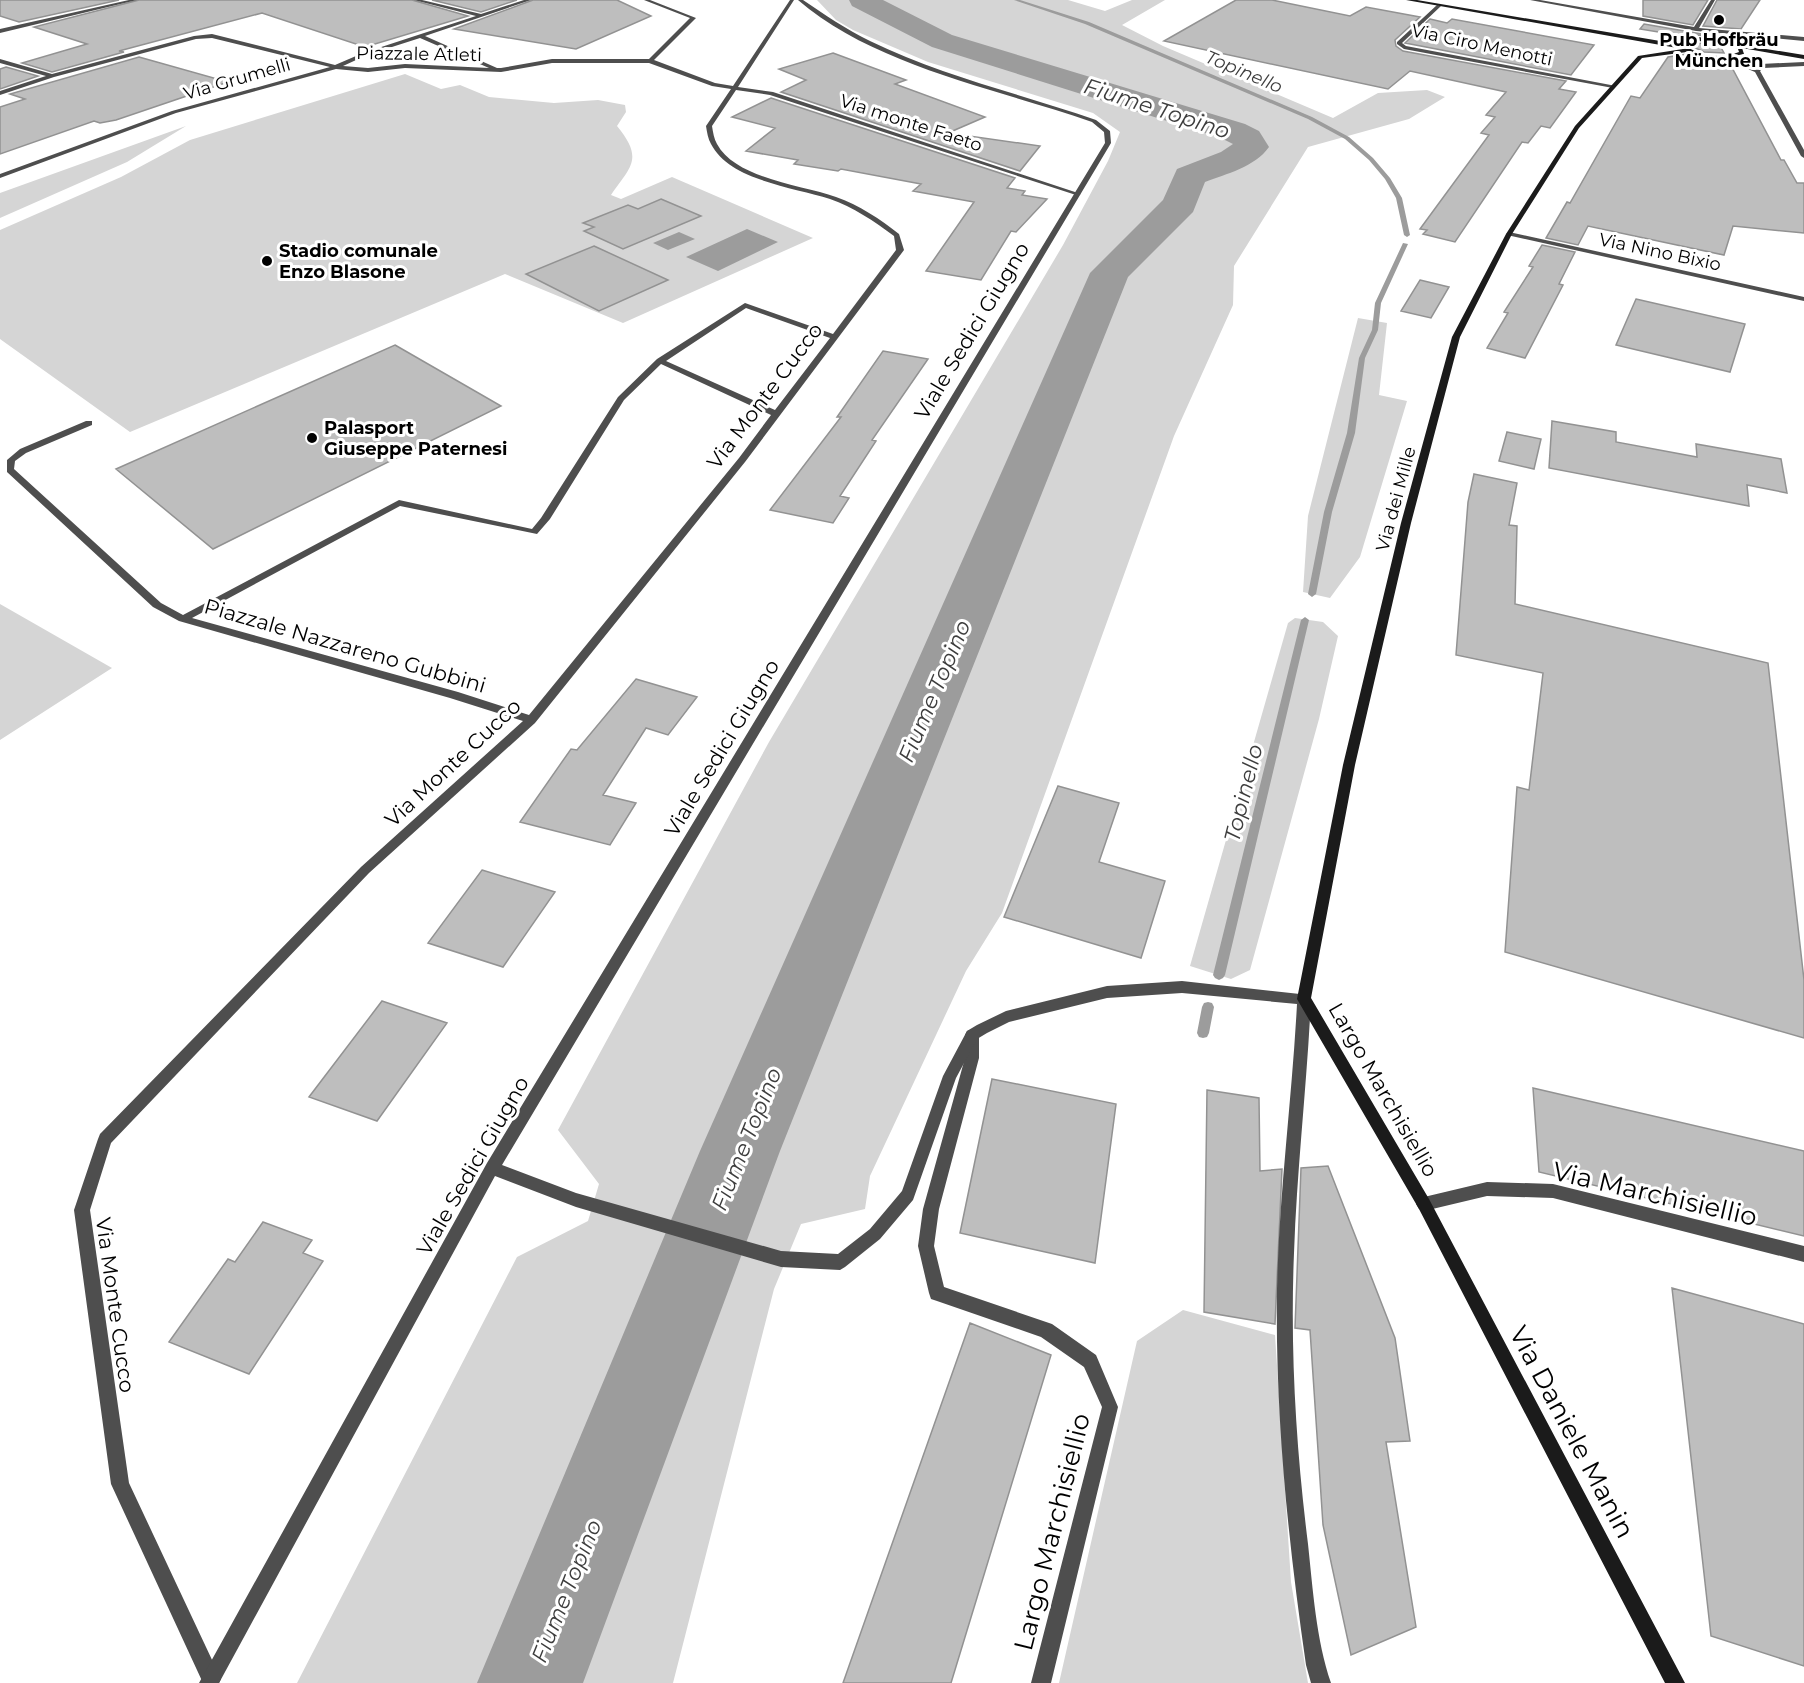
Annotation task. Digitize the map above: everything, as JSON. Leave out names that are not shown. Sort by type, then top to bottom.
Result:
[{"type":"main road","points":[[1408,0],[1655,37],[1721,40],[1736,45],[1804,57]]},
{"type":"main road","points":[[1438,3],[1594,33],[1682,46],[1689,50],[1723,57],[1747,57]]},
{"type":"main road","points":[[1594,33],[1635,45]]},
{"type":"main road","points":[[1682,46],[1681,44],[1689,39]]},
{"type":"main road","points":[[1735,56],[1742,53],[1736,45]]},
{"type":"main road","name":"Via dei Mille","points":[[1304,999],[1349,765],[1406,523],[1456,338],[1509,234],[1577,127],[1641,54],[1689,50]]},
{"type":"main road","points":[[1758,58],[1804,63]]},
{"type":"main road","name":"Largo Marchisiellio","points":[[1304,999],[1424,1204]]},
{"type":"main road","name":"Via Daniele Manin","points":[[1424,1204],[1675,1683]]},
{"type":"street","points":[[0,31],[135,0]]},
{"type":"street","points":[[416,0],[483,16]]},
{"type":"street","name":"Via Grumelli","points":[[0,176],[174,112],[336,67],[366,54],[529,0]]},
{"type":"street","points":[[646,0],[693,18],[650,61]]},
{"type":"street","name":"Via Monte Cucco","points":[[210,1681],[120,1484],[82,1210],[105,1139],[364,870],[531,720],[776,414],[900,250],[897,235],[881,223],[834,198],[755,176],[722,155],[710,140],[709,126],[792,0]]},
{"type":"street","name":"Viale Sedici Giugno","points":[[210,1681],[492,1168],[1108,143],[1107,131],[1094,121],[966,80],[864,42],[823,18],[800,0]]},
{"type":"street","points":[[1532,0],[1696,29],[1804,39]]},
{"type":"street","points":[[1696,29],[1713,0]]},
{"type":"street","name":"Via Ciro Menotti","points":[[1438,3],[1399,43],[1404,47],[1613,86]]},
{"type":"street","points":[[1686,27],[1689,39]]},
{"type":"street","points":[[1696,29],[1721,40]]},
{"type":"street","points":[[0,93],[51,76],[196,37],[212,36],[336,67]]},
{"type":"street","name":"Piazzale Atleti","points":[[421,36],[501,70]]},
{"type":"street","points":[[1723,57],[1757,71],[1804,156]]},
{"type":"street","points":[[0,61],[51,76]]},
{"type":"street","name":"Piazzale Atleti","points":[[336,67],[368,70],[405,66],[501,70],[552,61],[650,61],[714,85],[734,87]]},
{"type":"street","points":[[1757,71],[1761,66],[1804,63]]},
{"type":"street","name":"Via monte Faeto","points":[[734,87],[771,93],[1078,194]]},
{"type":"street","name":"Via Nino Bixio","points":[[1509,234],[1804,299]]},
{"type":"street","name":"Piazzale Nazzareno Gubbini","points":[[183,619],[399,503],[534,532],[545,519],[621,399],[660,361],[745,305],[834,337]]},
{"type":"street","points":[[660,361],[776,414]]},
{"type":"street","name":"Piazzale Nazzareno Gubbini","points":[[89,423],[23,451],[10,460],[10,470],[157,605],[183,619],[434,689],[531,720]]},
{"type":"street","name":"Largo Marchisiellio","points":[[1041,1683],[1110,1407],[1090,1361],[1046,1330],[937,1293],[926,1246],[932,1209],[972,1058],[972,1035],[1006,1017],[1107,992],[1182,987],[1304,999],[1302,1070],[1292,1148],[1285,1290],[1297,1549],[1315,1665],[1321,1683]]},
{"type":"street","points":[[492,1168],[576,1200],[781,1258],[840,1262],[875,1234],[908,1195],[950,1076],[972,1035]]},
{"type":"street","name":"Via Marchisiellio","points":[[1424,1204],[1487,1189],[1553,1191],[1804,1254]]},
{"type":"shaded area","points":[[817,0],[1068,0],[1105,11],[1132,0],[1165,0],[1122,25],[1163,46],[1333,118],[1378,93],[1427,90],[1445,97],[1409,119],[1308,147],[1234,266],[1233,305],[1174,436],[1002,913],[966,971],[870,1176],[865,1209],[801,1224],[774,1289],[673,1683],[297,1683],[517,1257],[588,1221],[599,1184],[558,1130],[769,742],[1063,245],[1108,161],[1120,132],[1093,113],[928,62],[853,30],[836,20]]},
{"type":"shaded area","name":"Stadio comunale Enzo Blasone","points":[[405,74],[441,89],[460,85],[489,97],[554,103],[598,100],[625,105],[626,112],[617,126],[630,147],[632,162],[611,195],[621,199],[672,177],[813,238],[623,323],[505,274],[130,432],[0,339],[0,230],[121,177],[190,140]]},
{"type":"shaded area","points":[[186,126],[127,162],[0,218],[0,193]]},
{"type":"shaded area","points":[[747,229],[778,242],[718,271],[686,257]]},
{"type":"shaded area","points":[[679,232],[695,239],[668,250],[653,243]]},
{"type":"shaded area","points":[[1358,318],[1387,323],[1379,395],[1407,401],[1360,557],[1330,598],[1303,592],[1308,516]]},
{"type":"shaded area","points":[[0,604],[112,668],[0,740]]},
{"type":"shaded area","points":[[1295,618],[1323,622],[1338,636],[1319,719],[1250,970],[1231,979],[1190,966],[1288,623]]},
{"type":"shaded area","points":[[1183,1310],[1275,1335],[1291,1582],[1308,1683],[1059,1683],[1137,1341]]},
{"type":"building","points":[[0,0],[119,0],[19,22],[0,16]]},
{"type":"building","points":[[139,0],[412,0],[468,16],[365,47],[262,13],[119,51],[124,52],[52,72],[22,63],[87,44],[34,27]]},
{"type":"building","points":[[432,0],[517,0],[481,12]]},
{"type":"building","points":[[533,0],[617,0],[651,16],[576,49],[454,29]]},
{"type":"building","points":[[1236,0],[1272,0],[1350,16],[1366,7],[1420,17],[1395,40],[1396,46],[1403,51],[1566,81],[1559,89],[1576,92],[1550,128],[1541,126],[1528,143],[1522,142],[1455,242],[1423,234],[1427,230],[1420,229],[1489,135],[1481,133],[1495,117],[1486,115],[1506,92],[1410,71],[1388,89],[1164,41]]},
{"type":"building","points":[[1643,0],[1708,0],[1693,25],[1643,16]]},
{"type":"building","points":[[1717,0],[1760,0],[1741,29],[1703,26]]},
{"type":"building","points":[[1430,19],[1447,23],[1452,19],[1594,45],[1571,75],[1405,43]]},
{"type":"building","points":[[1644,24],[1715,36],[1692,35],[1679,41],[1683,36],[1640,29]]},
{"type":"building","points":[[1693,43],[1719,44],[1724,53],[1704,52],[1689,45]]},
{"type":"building","points":[[833,53],[906,80],[895,84],[985,117],[948,133],[1040,146],[1020,171],[781,92],[806,80],[779,69]]},
{"type":"building","points":[[1687,54],[1730,64],[1781,160],[1784,160],[1797,183],[1804,183],[1804,233],[1733,226],[1724,255],[1588,226],[1578,245],[1546,238],[1567,202],[1570,203],[1631,96],[1640,98],[1668,57]]},
{"type":"building","points":[[139,57],[228,82],[116,120],[100,123],[94,121],[0,154],[0,107],[25,99],[10,94]]},
{"type":"building","points":[[6,67],[38,76],[0,89],[0,69]]},
{"type":"building","points":[[771,98],[1015,178],[1007,188],[1025,191],[1022,195],[1047,199],[1016,232],[1011,231],[981,280],[926,271],[974,202],[913,191],[921,184],[841,169],[838,171],[794,164],[798,160],[746,151],[775,128],[732,117]]},
{"type":"building","points":[[661,199],[701,216],[623,249],[584,231],[594,227],[583,223],[628,205],[638,209]]},
{"type":"building","points":[[1542,245],[1575,252],[1559,284],[1563,285],[1525,358],[1487,348],[1508,313],[1504,312],[1533,267],[1529,266]]},
{"type":"building","points":[[594,246],[668,280],[599,311],[526,274]]},
{"type":"building","points":[[1420,280],[1449,287],[1431,318],[1401,311]]},
{"type":"building","points":[[1636,299],[1745,324],[1730,372],[1616,345]]},
{"type":"building","name":"Palasport Giuseppe Paternesi","points":[[395,345],[501,406],[213,549],[116,469]]},
{"type":"building","points":[[883,351],[928,359],[872,440],[876,441],[840,496],[849,498],[833,523],[770,510],[841,417],[837,417]]},
{"type":"building","points":[[1552,421],[1616,432],[1616,442],[1697,457],[1696,444],[1781,459],[1787,493],[1747,485],[1749,506],[1549,468]]},
{"type":"building","points":[[1507,432],[1541,439],[1534,469],[1499,461]]},
{"type":"building","points":[[1474,474],[1517,483],[1509,525],[1517,526],[1515,604],[1768,663],[1804,980],[1804,1038],[1505,952],[1517,787],[1529,790],[1543,673],[1456,655],[1468,502]]},
{"type":"building","points":[[636,679],[697,697],[668,735],[646,728],[603,795],[636,803],[610,845],[520,822],[571,749],[577,750]]},
{"type":"building","points":[[1058,786],[1119,803],[1099,862],[1165,881],[1141,958],[1004,917]]},
{"type":"building","points":[[482,870],[555,892],[503,967],[428,943]]},
{"type":"building","points":[[382,1001],[447,1023],[377,1121],[309,1097]]},
{"type":"building","points":[[992,1079],[1116,1104],[1095,1263],[960,1233]]},
{"type":"building","points":[[1533,1088],[1804,1151],[1804,1236],[1539,1172]]},
{"type":"building","points":[[1207,1090],[1259,1098],[1260,1171],[1282,1169],[1275,1324],[1204,1312]]},
{"type":"building","points":[[1328,1166],[1395,1338],[1410,1441],[1386,1442],[1416,1627],[1351,1655],[1323,1525],[1310,1330],[1295,1328],[1301,1168]]},
{"type":"building","points":[[263,1222],[312,1240],[303,1253],[323,1261],[249,1374],[169,1342],[228,1259],[235,1262]]},
{"type":"building","points":[[1672,1288],[1804,1324],[1804,1666],[1711,1636]]},
{"type":"building","points":[[970,1323],[1051,1355],[951,1683],[843,1683]]},
{"type":"waterway","name":"Fiume Topino","points":[[530,1683],[740,1151],[1110,273],[1180,204],[1189,176],[1233,159],[1252,147],[1247,138],[1233,131],[942,41],[862,0]]},
{"type":"waterway","name":"Topinello","points":[[1016,0],[1087,23],[1310,118],[1347,138],[1371,159],[1387,178],[1399,198],[1407,235]]},
{"type":"waterway","name":"Topinello","points":[[1312,594],[1328,512],[1351,433],[1362,358],[1375,330],[1378,303],[1405,244]]},
{"type":"waterway","name":"Topinello","points":[[1219,975],[1305,620]]},
{"type":"waterway","name":"Topinello","points":[[1203,1033],[1208,1007]]},
{"type":"place","name":"Pub Hofbräu München","points":[[1719,20]]},
{"type":"place","name":"Stadio comunale Enzo Blasone","points":[[267,261]]},
{"type":"place","name":"Palasport Giuseppe Paternesi","points":[[312,438]]}]
